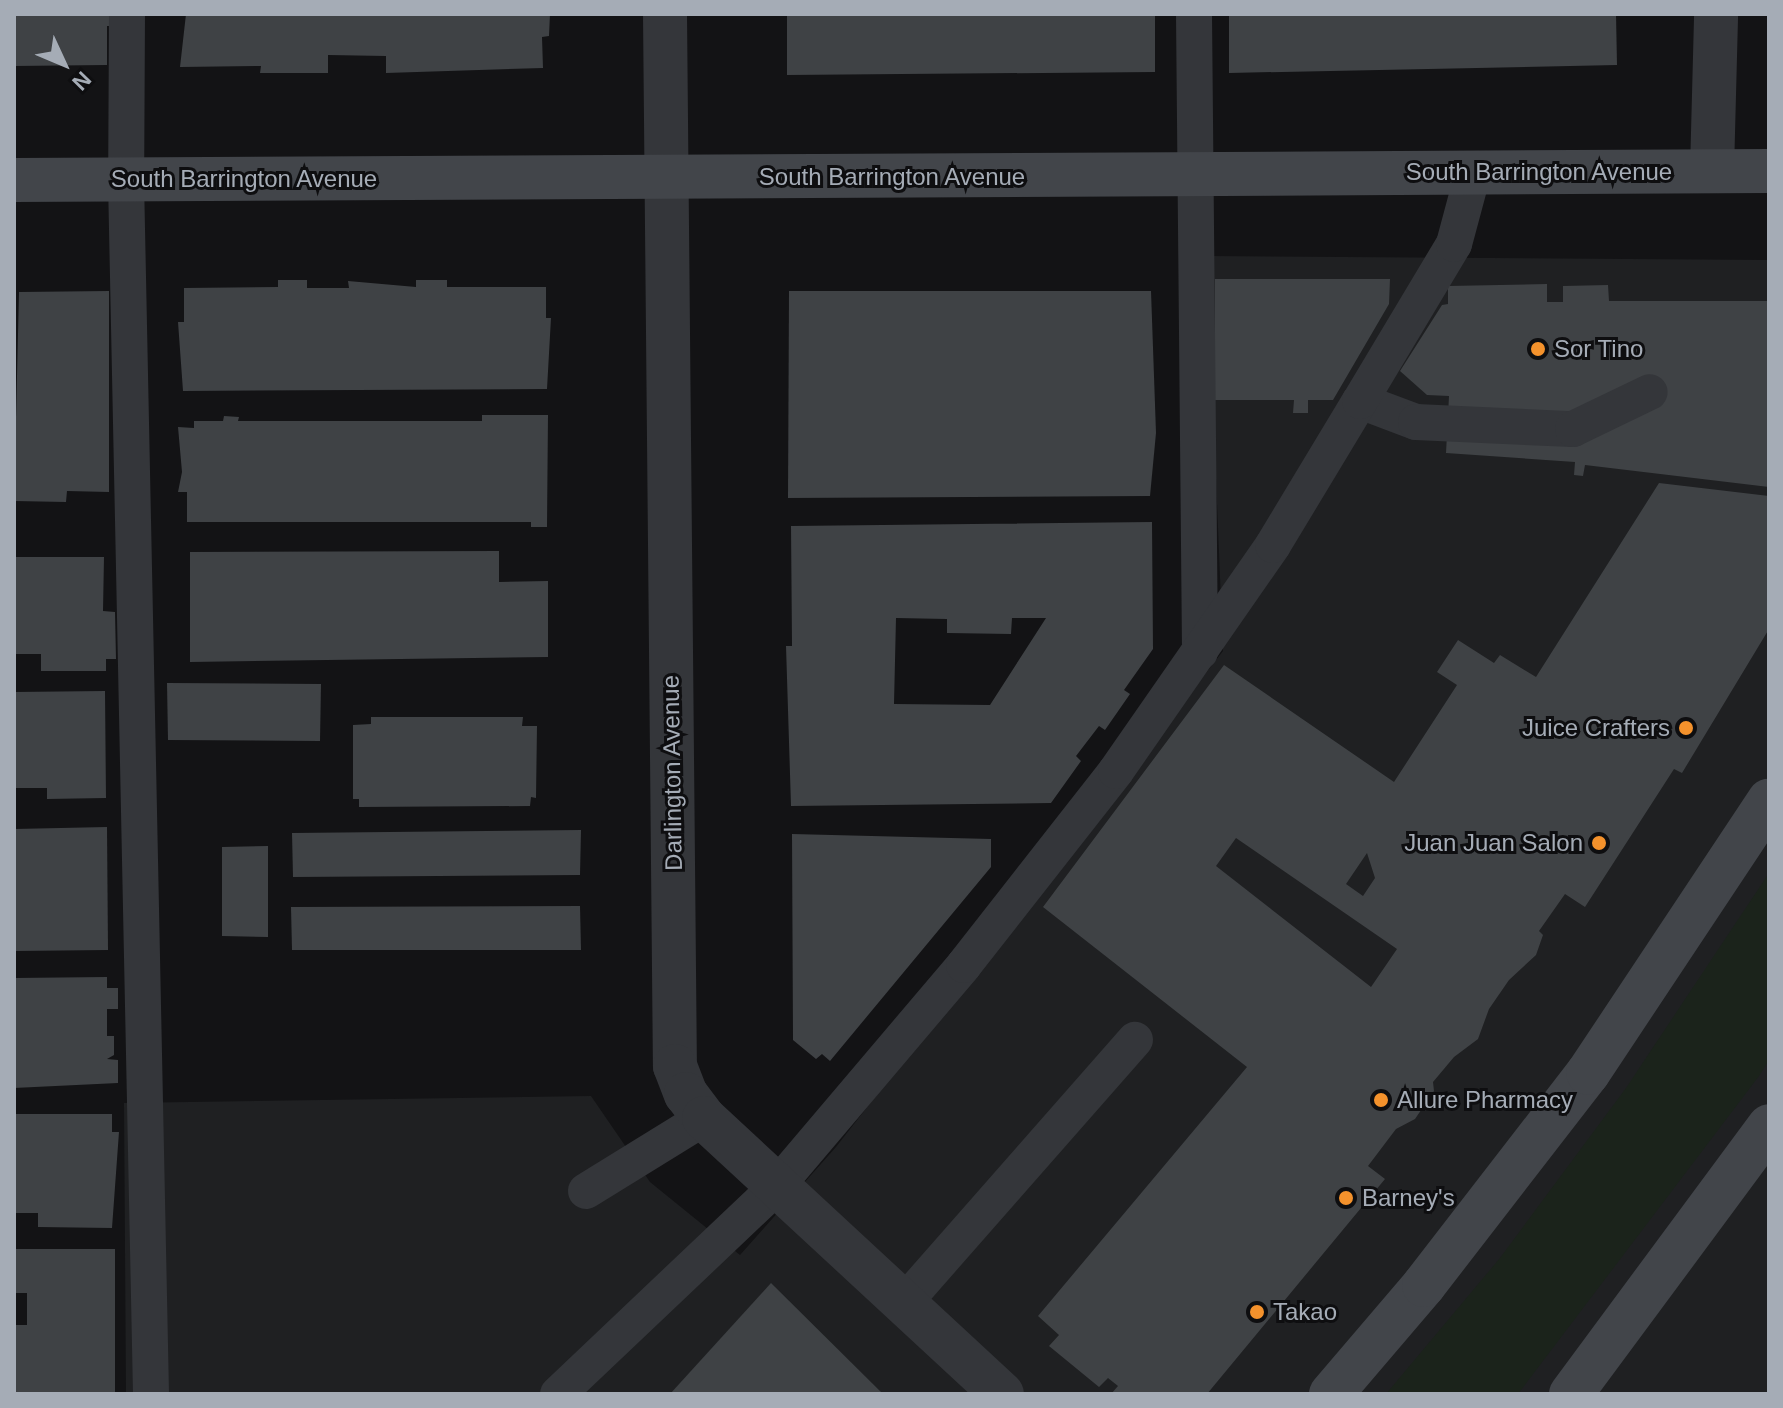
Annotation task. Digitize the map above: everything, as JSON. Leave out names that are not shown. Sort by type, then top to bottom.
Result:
[{"type":"street","name":"Darlington Avenue","points":[[665,14],[675,1066],[686,1094],[704,1118],[775,1188],[1002,1394]]},
{"type":"street","points":[[1712,171],[1716,14]]},
{"type":"street","name":"South Barrington Avenue","points":[[14,180],[1769,171]]},
{"type":"street","points":[[1331,1394],[1424,1285],[1588,1073],[1769,801]]},
{"type":"street","points":[[1571,1394],[1769,1126]]},
{"type":"lane","points":[[127,14],[126,180],[151,1394]]},
{"type":"lane","points":[[1194,14],[1200,652]]},
{"type":"lane","points":[[558,1394],[775,1188],[964,965],[1116,771],[1273,545],[1454,244],[1473,173]]},
{"type":"lane","points":[[1360,401],[1416,422],[1573,429],[1650,392]]},
{"type":"lane","points":[[902,1305],[1135,1040]]},
{"type":"lane","points":[[586,1191],[704,1118]]},
{"type":"shaded area","points":[[1207,256],[1769,260],[1769,1394],[126,1394],[124,1103],[591,1096],[650,1182],[740,1255],[836,1147],[1223,651]]},
{"type":"shaded area","points":[[1769,873],[1769,1060],[1759,1076],[1518,1394],[1386,1394],[1500,1258],[1626,1088]]},
{"type":"building","points":[[14,14],[113,14],[113,26],[107,26],[107,65],[14,66]]},
{"type":"building","points":[[186,14],[550,14],[549,36],[542,37],[543,68],[386,73],[386,56],[328,55],[328,73],[260,73],[261,66],[180,67]]},
{"type":"building","points":[[787,14],[1155,14],[1155,72],[787,75]]},
{"type":"building","points":[[1229,14],[1616,14],[1617,65],[1229,73]]},
{"type":"building","points":[[1215,279],[1390,279],[1389,304],[1333,400],[1308,400],[1308,413],[1293,413],[1294,400],[1215,400]]},
{"type":"building","points":[[278,280],[307,280],[307,288],[349,288],[348,281],[416,287],[416,280],[447,280],[447,287],[546,287],[546,318],[551,318],[547,389],[183,391],[178,322],[184,322],[184,288],[278,287]]},
{"type":"building","points":[[1547,284],[1547,302],[1563,302],[1563,286],[1608,285],[1609,301],[1769,301],[1769,487],[1585,465],[1583,476],[1574,475],[1575,462],[1446,453],[1449,396],[1427,395],[1400,371],[1442,305],[1448,304],[1448,286]]},
{"type":"building","points":[[109,291],[109,492],[67,491],[66,502],[14,501],[19,292]]},
{"type":"building","points":[[789,291],[1151,291],[1156,433],[1150,496],[788,498]]},
{"type":"building","points":[[482,415],[548,415],[547,527],[531,527],[531,522],[187,522],[187,492],[178,492],[182,472],[178,427],[194,428],[194,421],[223,421],[224,416],[239,417],[238,421],[482,421]]},
{"type":"building","points":[[1659,483],[1769,496],[1769,629],[1682,773],[1674,769],[1585,907],[1565,894],[1539,931],[1543,935],[1536,955],[1509,980],[1489,1009],[1478,1039],[1454,1057],[1433,1082],[1434,1091],[1415,1119],[1396,1129],[1368,1166],[1385,1179],[1207,1394],[1111,1394],[1118,1386],[1108,1378],[1099,1387],[1049,1346],[1059,1335],[1038,1316],[1247,1067],[1043,907],[1224,665],[1394,782],[1457,685],[1437,672],[1458,640],[1494,663],[1500,655],[1536,677]],"holes":[[[1236,838],[1397,949],[1371,987],[1216,866]],[[1367,853],[1375,878],[1363,896],[1346,884]]]},
{"type":"building","points":[[1152,522],[1153,649],[1124,690],[1130,694],[1105,730],[1099,726],[1076,756],[1081,761],[1051,803],[791,806],[786,646],[792,646],[791,526]],"holes":[[[896,618],[947,619],[947,633],[1011,634],[1012,618],[1046,618],[990,705],[894,704]]]},
{"type":"building","points":[[499,551],[499,582],[548,581],[548,657],[190,662],[190,552]]},
{"type":"building","points":[[14,557],[104,557],[103,611],[115,612],[116,659],[106,659],[106,671],[41,671],[41,654],[14,654]]},
{"type":"building","points":[[167,683],[321,684],[320,741],[168,740]]},
{"type":"building","points":[[105,691],[106,798],[47,799],[47,788],[14,788],[14,692]]},
{"type":"building","points":[[371,717],[523,717],[522,726],[537,726],[536,798],[531,797],[530,806],[359,807],[359,799],[353,799],[353,725],[371,724]]},
{"type":"building","points":[[107,827],[108,950],[14,951],[14,829]]},
{"type":"building","points":[[581,830],[580,875],[293,877],[292,833]]},
{"type":"building","points":[[792,834],[991,839],[991,867],[830,1061],[822,1054],[816,1059],[793,1040]]},
{"type":"building","points":[[268,846],[268,937],[222,936],[222,847]]},
{"type":"building","points":[[580,906],[581,950],[292,950],[291,907]]},
{"type":"building","points":[[107,977],[107,988],[118,988],[118,1009],[107,1009],[107,1036],[114,1036],[114,1055],[107,1059],[118,1060],[118,1083],[14,1088],[14,978]]},
{"type":"building","points":[[14,1114],[112,1114],[112,1132],[119,1132],[112,1228],[38,1227],[38,1213],[14,1213]]},
{"type":"building","points":[[14,1249],[115,1249],[115,1394],[14,1394],[14,1325],[27,1325],[27,1293],[14,1293]]},
{"type":"building","points":[[771,1283],[883,1394],[670,1394]]},
{"type":"place","name":"Sor Tino","points":[[1538,349]]},
{"type":"place","name":"Juice Crafters","points":[[1686,728]]},
{"type":"place","name":"Juan Juan Salon","points":[[1599,843]]},
{"type":"place","name":"Allure Pharmacy","points":[[1381,1100]]},
{"type":"place","name":"Barney's","points":[[1346,1198]]},
{"type":"place","name":"Takao","points":[[1257,1312]]}]
